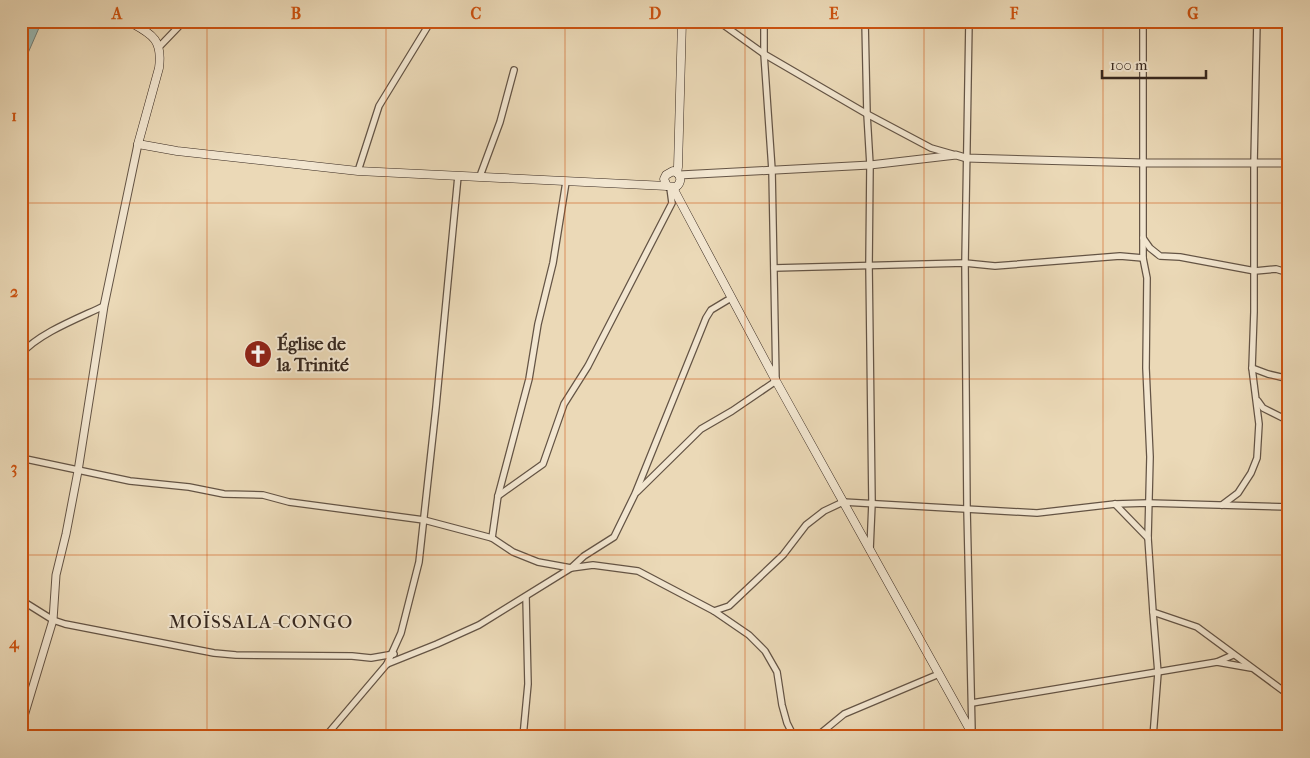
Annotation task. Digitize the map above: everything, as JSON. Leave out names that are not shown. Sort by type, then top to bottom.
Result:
[{"type":"main road","points":[[128,21],[151,34],[160,46],[161,56],[138,144],[177,151],[358,171],[670,187],[679,184],[680,178],[678,166],[682,21]]},
{"type":"main road","points":[[678,174],[673,172],[666,175],[664,179],[973,735]]},
{"type":"street","points":[[160,46],[184,21]]},
{"type":"street","points":[[358,171],[379,106],[431,21]]},
{"type":"street","points":[[718,21],[764,54],[867,114],[931,148],[956,156],[966,158],[1144,163],[1289,163]]},
{"type":"street","points":[[635,494],[701,429],[732,411],[776,380],[772,170],[764,54],[764,21]]},
{"type":"street","points":[[865,21],[870,165],[869,265],[872,503],[870,550]]},
{"type":"street","points":[[969,21],[965,263],[967,509],[973,735]]},
{"type":"street","points":[[1143,21],[1143,258],[1147,278],[1146,368],[1150,457],[1148,538],[1158,673],[1153,737]]},
{"type":"street","points":[[1222,505],[1238,493],[1251,474],[1257,458],[1259,424],[1252,368],[1254,163],[1258,21]]},
{"type":"street","points":[[480,176],[500,122],[514,70]]},
{"type":"street","points":[[21,726],[53,620],[56,576],[78,471],[104,306],[138,144]]},
{"type":"street","points":[[678,174],[870,165],[956,156]]},
{"type":"street","points":[[325,737],[387,664],[401,633],[410,603],[419,562],[424,520],[458,176]]},
{"type":"street","points":[[492,538],[498,496],[528,379],[538,324],[553,263],[566,182]]},
{"type":"street","points":[[498,496],[543,464],[564,404],[588,366],[672,203],[670,187]]},
{"type":"street","points":[[1144,238],[1150,248],[1160,256],[1180,257],[1254,271],[1276,269],[1289,273]]},
{"type":"street","points":[[774,268],[965,263],[995,266],[1120,256],[1143,258]]},
{"type":"street","points":[[387,664],[479,625],[571,568],[584,556],[614,537],[635,494],[706,318],[711,310],[731,298]]},
{"type":"street","points":[[21,354],[55,330],[104,306]]},
{"type":"street","points":[[1252,368],[1289,379]]},
{"type":"street","points":[[1256,398],[1263,408],[1289,421]]},
{"type":"street","points":[[21,458],[130,481],[189,487],[224,494],[263,495],[299,503],[424,520],[492,538],[513,552],[538,562],[571,568],[593,565],[638,571],[714,611],[749,635],[765,651],[776,672],[782,705],[794,737]]},
{"type":"street","points":[[714,611],[729,606],[783,555],[806,525],[824,511],[843,502],[1037,513],[1115,504],[1148,503],[1289,507]]},
{"type":"street","points":[[1115,504],[1148,538]]},
{"type":"street","points":[[523,737],[528,684],[526,597]]},
{"type":"street","points":[[21,600],[53,620],[65,624],[214,653],[371,658],[393,654],[403,658]]},
{"type":"street","points":[[1153,612],[1197,627],[1289,695]]},
{"type":"street","points":[[972,703],[1158,673],[1216,662],[1233,655]]},
{"type":"street","points":[[1216,662],[1253,668]]},
{"type":"street","points":[[816,737],[844,714],[939,674]]},
{"type":"water","points":[[21,21],[42,21],[21,69]]},
{"type":"place","name":"Église de la Trinité","points":[[258,354]]},
{"type":"district","name":"MOÏSSALA-CONGO","points":[[261,621]]}]
